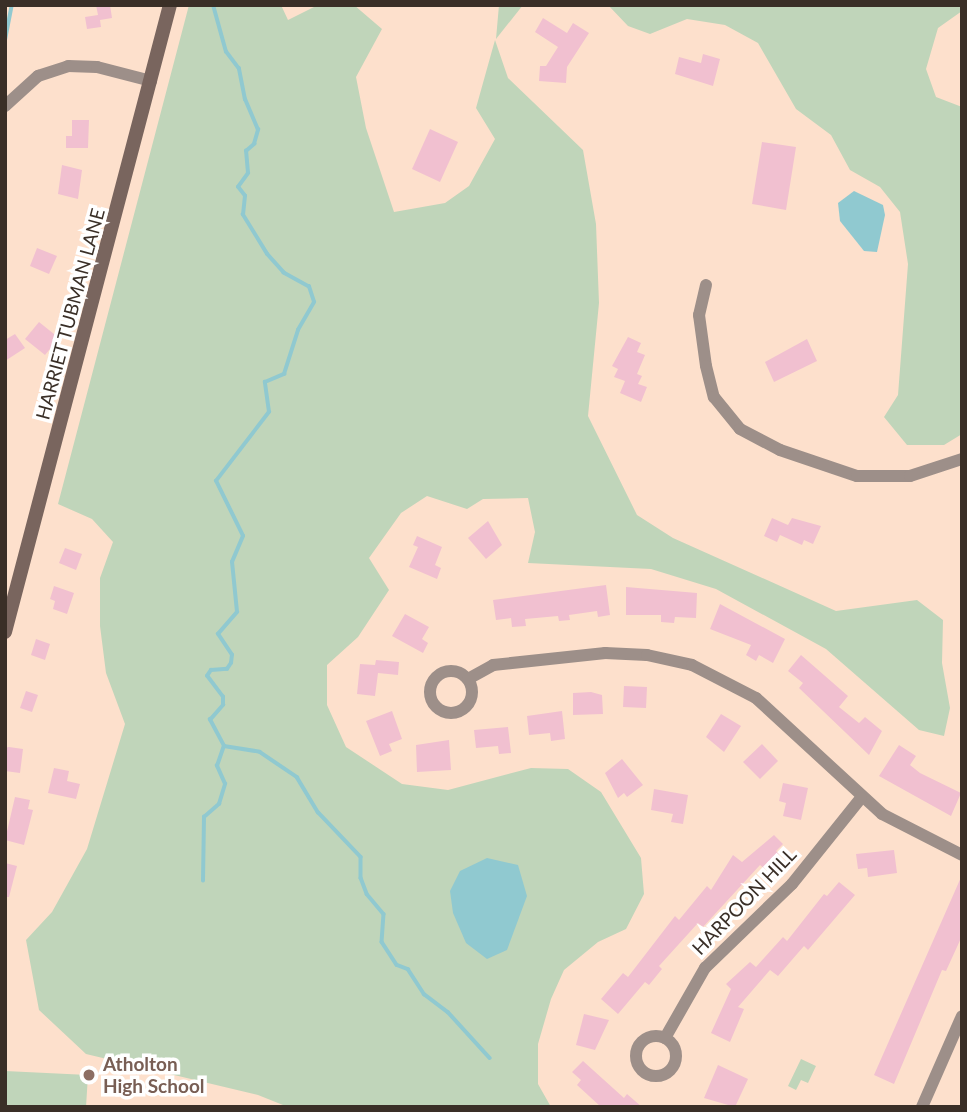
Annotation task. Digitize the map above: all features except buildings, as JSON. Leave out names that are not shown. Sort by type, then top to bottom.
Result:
[{"type":"street","name":"HARRIET TUBMAN LANE","points":[[5,632],[170,5]]},
{"type":"street","points":[[5,106],[38,76],[68,66],[97,67],[151,81]]},
{"type":"street","points":[[706,285],[699,314],[706,366],[714,397],[740,429],[780,450],[857,476],[910,476],[962,459]]},
{"type":"street","points":[[468,679],[493,665],[606,653],[647,655],[692,666],[756,698],[861,798],[901,825],[962,855]]},
{"type":"street","name":"HARPOON HILL","points":[[665,1038],[705,968],[782,895],[861,798]]},
{"type":"street","points":[[922,1107],[962,1016]]},
{"type":"green space","points":[[189,5],[281,5],[288,20],[318,5],[354,5],[382,29],[356,77],[366,128],[394,212],[445,203],[469,186],[495,139],[476,108],[495,40],[508,78],[583,150],[596,224],[599,303],[588,416],[637,515],[673,538],[836,611],[917,600],[943,620],[942,663],[950,708],[944,736],[919,730],[826,649],[716,589],[651,569],[528,563],[535,532],[528,498],[483,499],[467,509],[427,496],[401,513],[369,558],[389,590],[358,637],[327,665],[327,705],[346,747],[402,784],[448,790],[531,768],[568,769],[601,792],[641,858],[644,894],[626,929],[598,942],[564,970],[551,999],[538,1044],[538,1084],[551,1107],[288,1107],[258,1095],[86,1054],[39,1010],[26,940],[52,912],[87,849],[125,724],[106,673],[100,626],[100,578],[113,542],[92,519],[58,504]]},
{"type":"green space","points":[[499,5],[523,5],[496,39]]},
{"type":"green space","points":[[608,5],[962,5],[962,11],[938,28],[926,69],[936,97],[962,107],[962,434],[944,445],[907,445],[884,417],[898,395],[908,264],[900,212],[880,187],[850,170],[831,135],[796,109],[758,43],[725,25],[687,19],[650,34],[628,26]]},
{"type":"green space","points":[[801,1059],[816,1066],[808,1083],[801,1080],[796,1090],[788,1086]]},
{"type":"green space","points":[[5,1071],[88,1075],[86,1107],[5,1107]]},
{"type":"water","points":[[854,191],[883,205],[885,215],[877,252],[864,251],[840,221],[838,203]]},
{"type":"water","points":[[487,858],[518,865],[527,896],[507,950],[487,959],[466,943],[453,913],[450,891],[460,871]]},
{"type":"waterway","points":[[5,40],[12,5]]},
{"type":"waterway","points":[[203,881],[204,817],[219,804],[225,784],[217,766],[224,746],[210,720],[223,705],[223,697],[207,676],[211,670],[227,669],[231,663],[232,655],[218,634],[237,612],[232,562],[243,536],[216,481],[269,412],[265,382],[284,374],[298,330],[314,302],[309,287],[284,273],[267,254],[243,215],[245,196],[238,187],[248,173],[246,151],[254,144],[258,130],[245,100],[239,69],[226,52],[213,5]]},
{"type":"waterway","points":[[224,746],[260,752],[297,777],[318,812],[361,857],[361,878],[367,894],[384,914],[382,942],[397,965],[408,969],[424,994],[448,1012],[490,1058]]},
{"type":"place","name":"Atholton High School","points":[[89,1075]]}]
